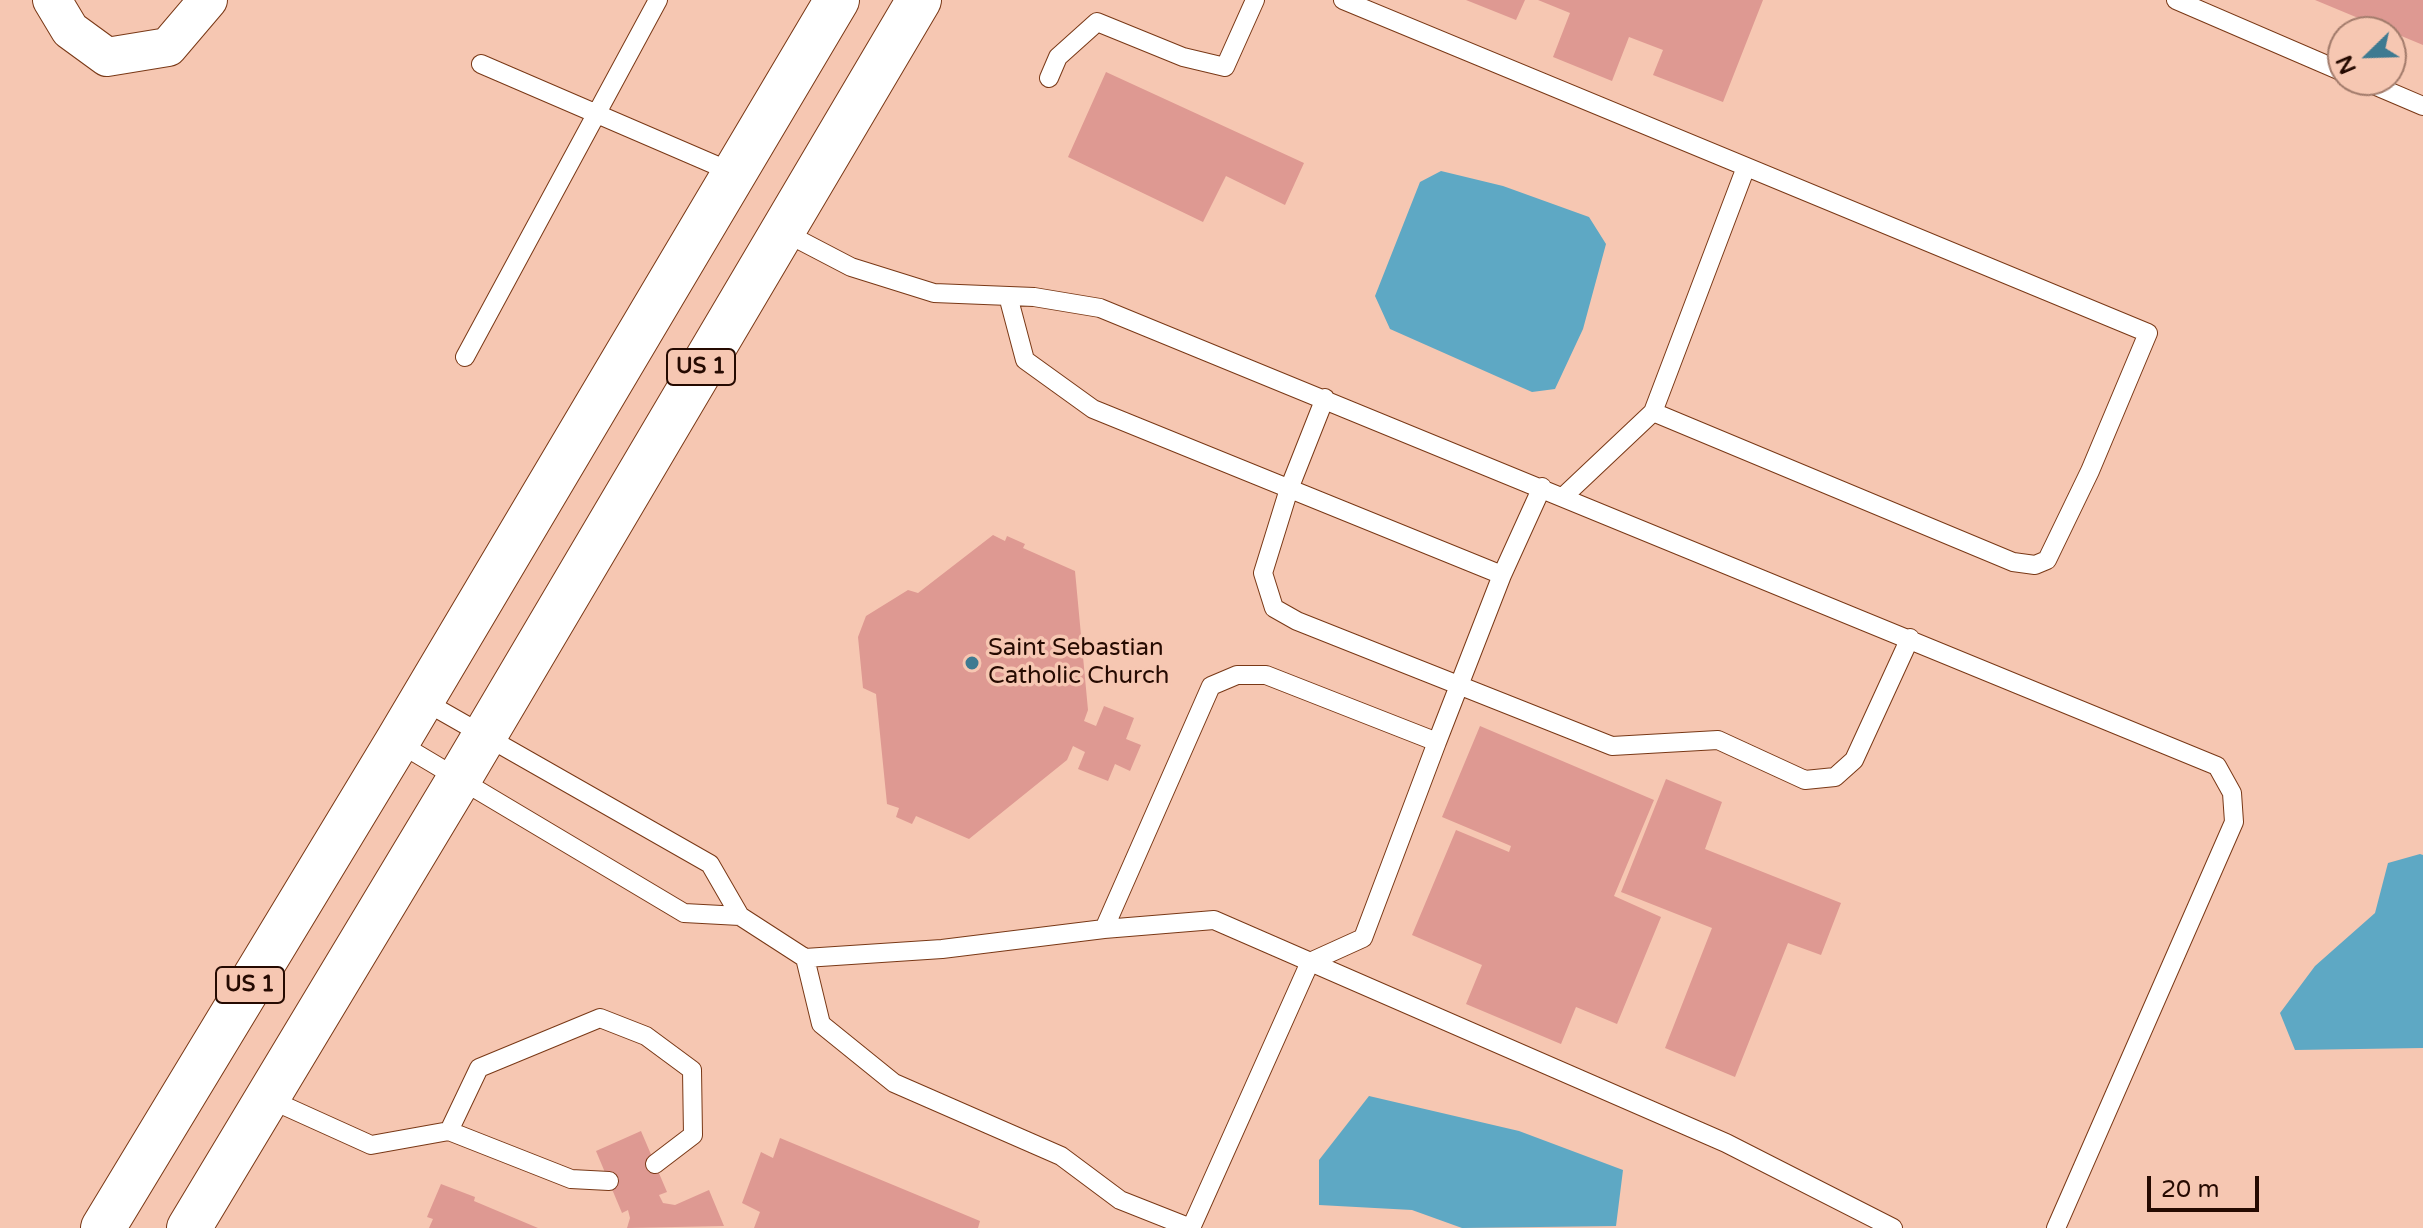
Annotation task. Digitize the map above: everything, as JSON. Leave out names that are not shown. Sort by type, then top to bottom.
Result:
[{"type":"main road","name":"US 1","points":[[103,1228],[397,742],[837,0]]},
{"type":"main road","name":"US 1","points":[[189,1228],[459,779],[919,0]]},
{"type":"street","points":[[52,0],[70,30],[107,57],[168,47],[208,0]]},
{"type":"lane","points":[[465,357],[658,0]]},
{"type":"lane","points":[[1049,78],[1058,57],[1097,22],[1183,57],[1225,67],[1255,0]]},
{"type":"lane","points":[[1343,0],[2148,333],[2047,560],[2035,565],[2013,562],[1653,412]]},
{"type":"lane","points":[[2176,0],[2327,65]]},
{"type":"lane","points":[[481,64],[734,173]]},
{"type":"lane","points":[[2400,96],[2423,106]]},
{"type":"lane","points":[[1564,496],[1653,412],[1746,167]]},
{"type":"lane","points":[[782,231],[851,267],[934,293],[1008,296],[1100,308],[2217,766],[2232,793],[2234,822],[2056,1228]]},
{"type":"lane","points":[[1008,296],[1025,360],[1093,409],[1502,575]]},
{"type":"lane","points":[[1325,398],[1289,489],[1263,573],[1274,608],[1297,621],[1460,683],[1612,746],[1718,740],[1805,780],[1835,777],[1854,760],[1910,638]]},
{"type":"lane","points":[[805,958],[821,1024],[894,1083],[1061,1156],[1120,1200],[1191,1228],[1310,962],[1363,938],[1502,575],[1542,487]]},
{"type":"lane","points":[[1104,929],[1211,686],[1237,675],[1266,675],[1437,742]]},
{"type":"lane","points":[[422,700],[710,864],[740,916],[805,958],[942,949],[1104,929],[1214,920],[1726,1143],[1893,1228]]},
{"type":"lane","points":[[397,742],[684,913],[740,916]]},
{"type":"lane","points":[[449,1131],[479,1068],[600,1018],[646,1036],[692,1070],[693,1135],[655,1164]]},
{"type":"lane","points":[[267,1098],[371,1145],[449,1131],[571,1179],[609,1181]]},
{"type":"water","points":[[1441,171],[1503,186],[1589,217],[1606,244],[1583,329],[1555,389],[1532,392],[1390,329],[1375,296],[1420,182]]},
{"type":"water","points":[[2423,855],[2423,1048],[2295,1050],[2280,1013],[2315,966],[2375,913],[2388,863]]},
{"type":"water","points":[[1369,1096],[1519,1131],[1623,1170],[1616,1226],[1462,1228],[1412,1210],[1319,1205],[1319,1160]]},
{"type":"building","points":[[1466,0],[1525,0],[1516,20]]},
{"type":"building","points":[[1538,0],[1763,0],[1723,102],[1653,75],[1663,50],[1629,37],[1612,81],[1553,57],[1570,13]]},
{"type":"building","points":[[2315,0],[2423,0],[2423,45],[2407,38],[2407,16],[2353,16]]},
{"type":"building","points":[[1106,72],[1304,163],[1285,205],[1226,176],[1203,222],[1068,157]]},
{"type":"building","name":"Saint Sebastian Catholic Church","points":[[993,535],[1005,541],[1007,536],[1025,544],[1023,548],[1075,571],[1088,710],[1084,721],[1096,726],[1104,706],[1134,718],[1126,739],[1141,745],[1130,771],[1115,764],[1108,781],[1078,769],[1085,752],[1073,746],[1067,760],[969,839],[916,816],[912,824],[896,817],[899,808],[887,804],[876,694],[863,688],[858,637],[866,616],[908,590],[918,593]]},
{"type":"building","points":[[1480,726],[1654,800],[1614,896],[1661,917],[1617,1024],[1576,1007],[1561,1044],[1466,1004],[1482,965],[1412,935],[1456,830],[1509,852],[1511,846],[1442,817]]},
{"type":"building","points":[[1666,779],[1722,802],[1705,849],[1841,903],[1821,955],[1788,943],[1735,1077],[1665,1048],[1712,928],[1621,892]]},
{"type":"building","points":[[641,1131],[667,1192],[659,1195],[663,1203],[675,1205],[709,1190],[724,1226],[627,1228],[630,1218],[628,1210],[622,1213],[596,1151]]},
{"type":"building","points":[[780,1138],[980,1221],[978,1228],[754,1228],[760,1212],[742,1203],[761,1152],[773,1158]]},
{"type":"building","points":[[441,1184],[538,1228],[429,1228],[433,1219],[427,1217]]},
{"type":"place","name":"Saint Sebastian Catholic Church","points":[[972,663]]}]
